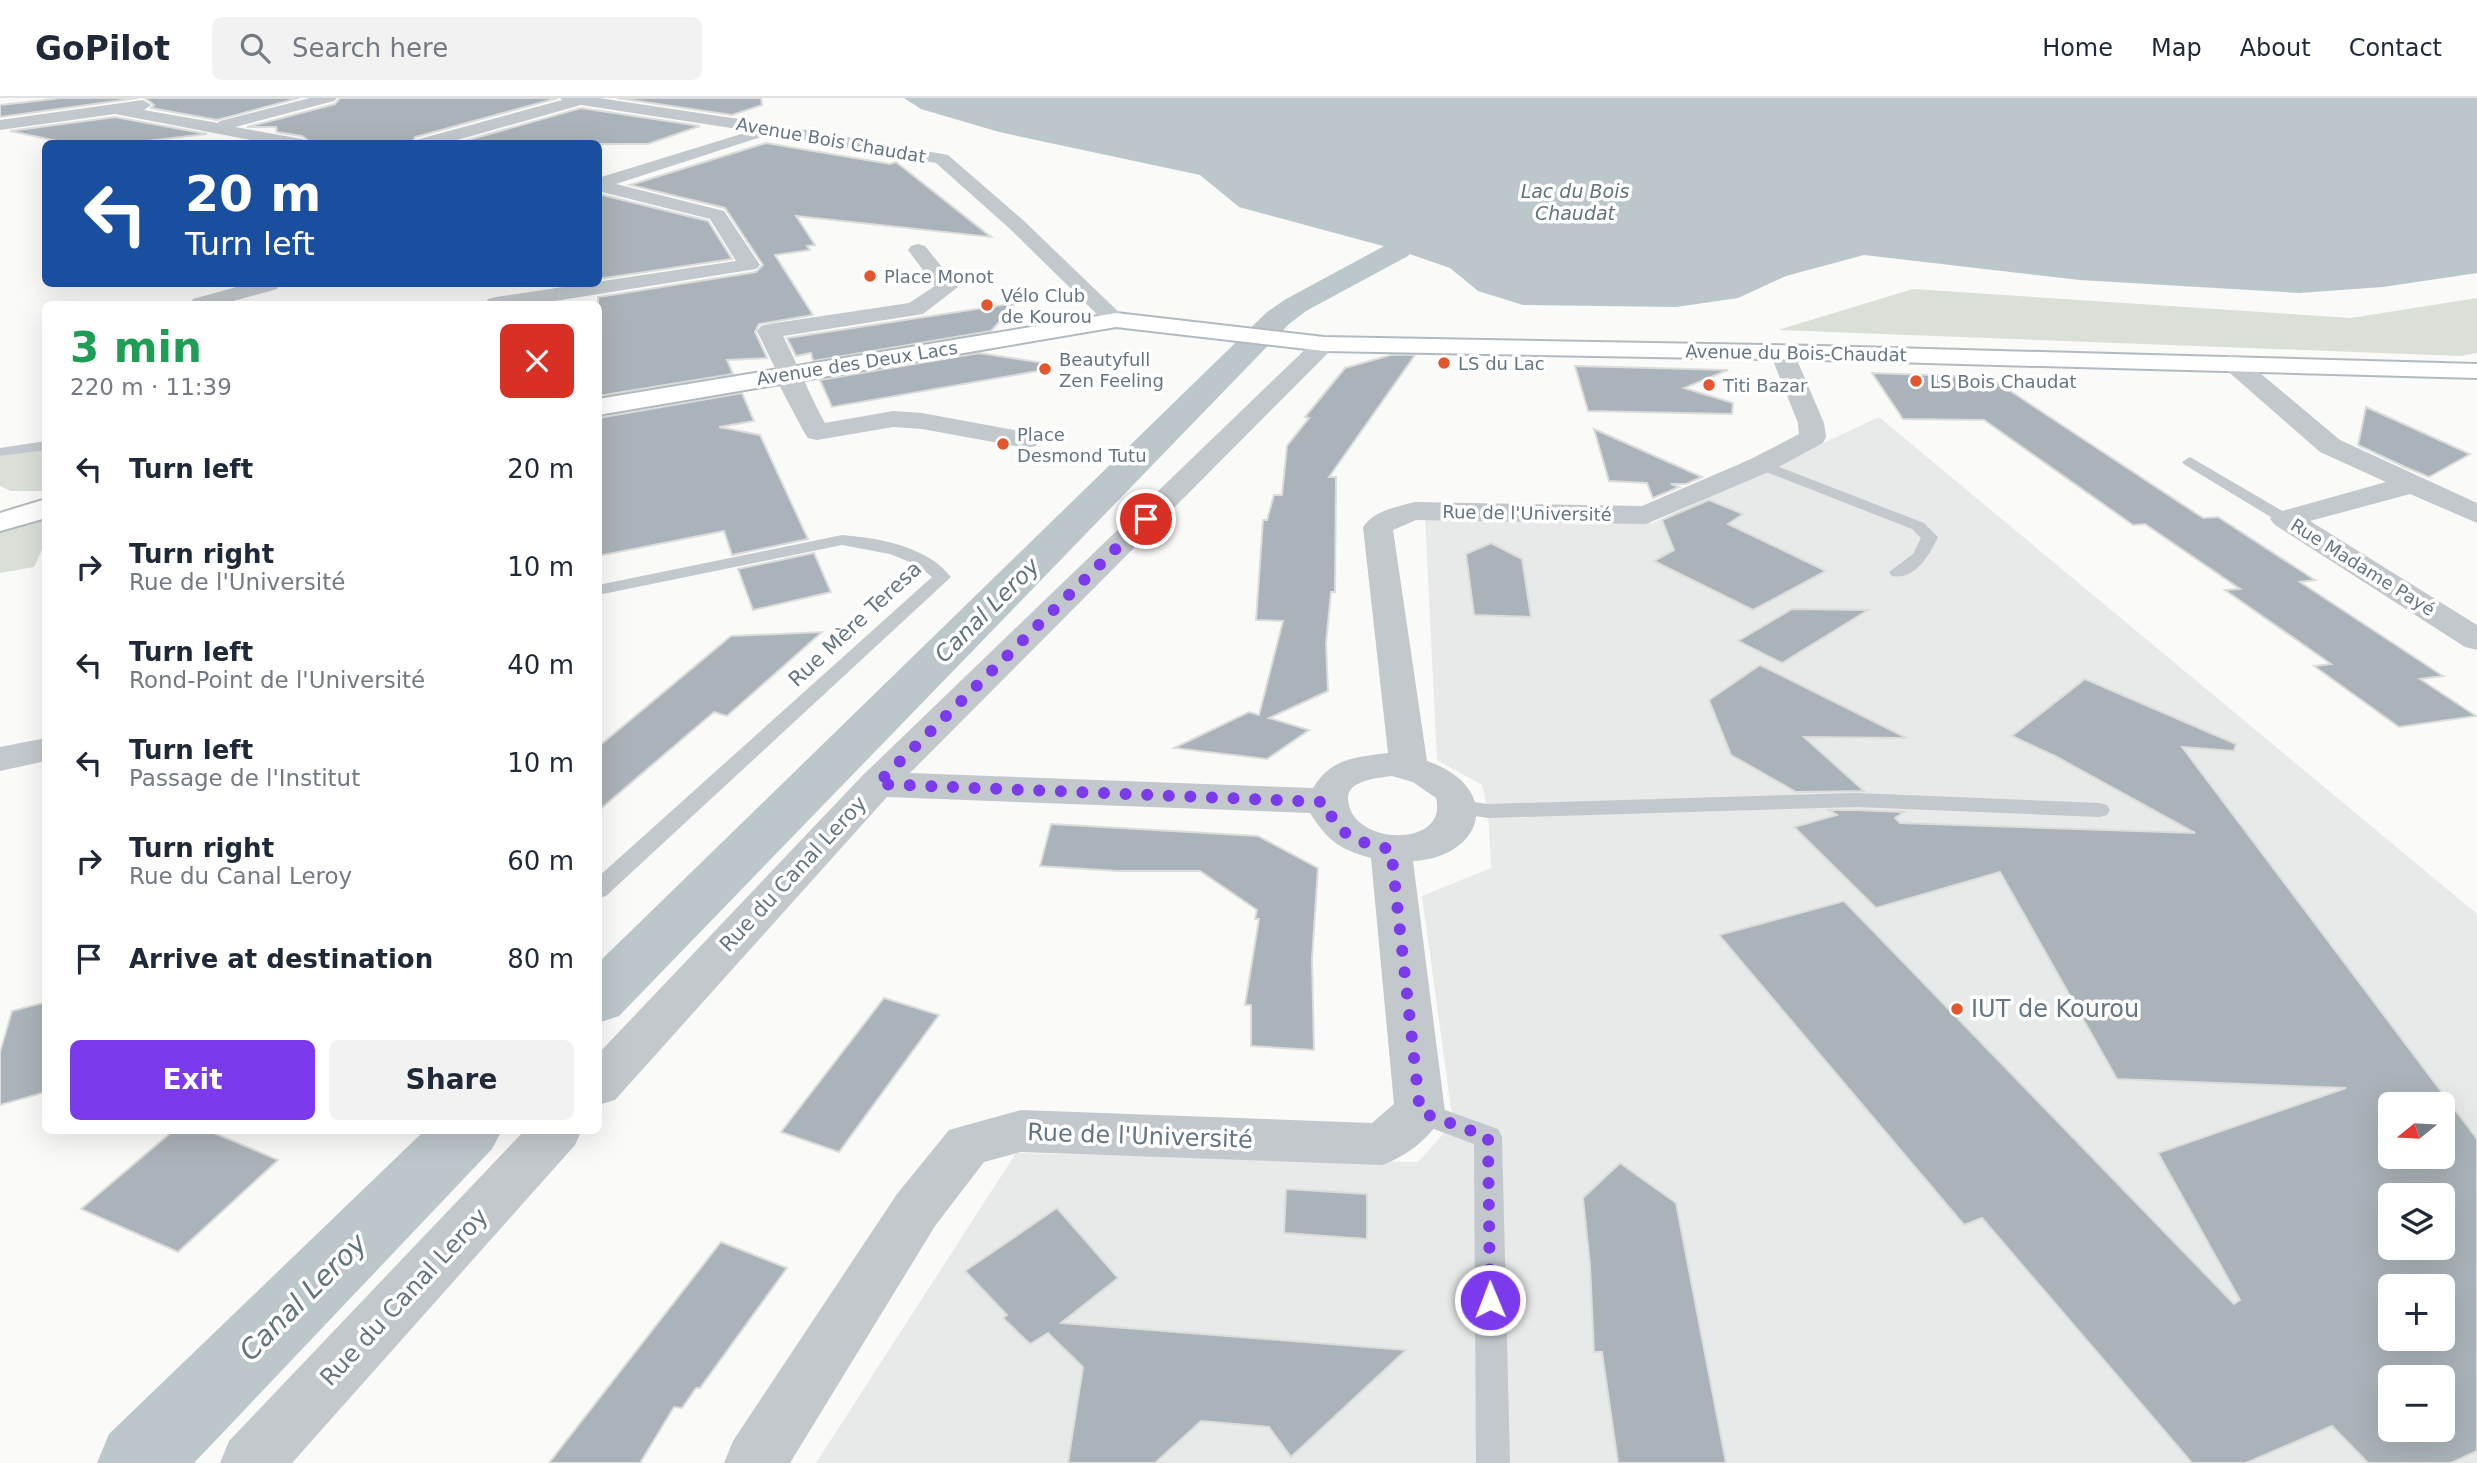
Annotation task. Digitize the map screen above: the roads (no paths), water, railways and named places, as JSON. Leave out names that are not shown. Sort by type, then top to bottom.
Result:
[{"type":"street","points":[[215,127],[329,98]]},
{"type":"street","points":[[436,140],[574,99]]},
{"type":"street","name":"Avenue Bois Chaudat","points":[[574,99],[773,129],[943,159],[1016,224],[1116,320]]},
{"type":"street","points":[[3,122],[120,110],[164,100]]},
{"type":"street","points":[[120,110],[282,140]]},
{"type":"street","points":[[602,184],[773,129]]},
{"type":"street","points":[[515,301],[749,265],[717,215],[602,186]]},
{"type":"street","points":[[918,250],[947,287],[915,309],[769,331],[790,374],[791,383],[817,432],[893,419],[922,421],[1026,440]]},
{"type":"street","points":[[211,301],[259,287]]},
{"type":"street","name":"Avenue du Bois-Chaudat","points":[[1116,320],[1324,344],[2232,362],[2477,371]]},
{"type":"street","name":"Avenue des Deux Lacs","points":[[602,406],[1116,320]]},
{"type":"street","name":"Rue du Canal Leroy","points":[[602,1082],[877,784],[1324,344]]},
{"type":"street","name":"Rue de l'Université","points":[[1409,767],[1378,527],[1396,516],[1415,511],[1646,515],[1761,464],[1813,437],[1811,423],[1782,353]]},
{"type":"street","points":[[2232,362],[2330,446],[2409,485],[2477,514]]},
{"type":"street","name":"Rue Madame Payé","points":[[2285,519],[2409,485]]},
{"type":"street","points":[[0,497],[42,496]]},
{"type":"street","points":[[0,522],[42,509]]},
{"type":"street","name":"Rue Madame Payé","points":[[2285,519],[2477,640]]},
{"type":"street","points":[[0,759],[42,750]]},
{"type":"street","points":[[1375,765],[1409,767],[1443,782],[1453,794],[1458,807],[1456,819],[1440,838],[1426,845],[1391,849],[1365,844],[1344,833],[1330,818],[1326,802],[1328,791],[1353,771],[1375,765]]},
{"type":"street","points":[[877,784],[1326,802]]},
{"type":"street","points":[[1391,849],[1420,1112]]},
{"type":"street","name":"Rue de l'Université","points":[[755,1463],[916,1210],[967,1145],[1021,1131],[1382,1144],[1420,1112]]},
{"type":"street","name":"Rue du Canal Leroy","points":[[251,1463],[553,1134]]},
{"type":"lane","points":[[0,452],[42,446]]},
{"type":"lane","points":[[2190,462],[2285,519]]},
{"type":"lane","points":[[1761,464],[1918,526],[1930,537],[1920,557],[1898,572]]},
{"type":"lane","name":"Rue Mère Teresa","points":[[602,589],[842,540],[864,541],[933,565],[942,576],[602,886]]},
{"type":"lane","points":[[1458,807],[1488,811],[1856,800],[2099,810]]},
{"type":"lane","points":[[1420,1112],[1488,1137],[1493,1463]]},
{"type":"water","name":"Lac du Bois Chaudat","points":[[904,98],[2477,98],[2477,273],[2383,287],[2299,293],[2080,280],[1864,255],[1786,276],[1738,298],[1676,307],[1523,305],[1478,291],[1450,268],[1398,250],[1239,207],[1200,175],[999,132],[921,109]]},
{"type":"waterway","name":"Canal Leroy","points":[[602,996],[1278,318],[1296,305],[1398,250]]},
{"type":"waterway","name":"Canal Leroy","points":[[138,1463],[465,1134]]},
{"type":"place","name":"Place Monot","points":[[870,276]]},
{"type":"place","name":"Vélo Club de Kourou","points":[[987,305]]},
{"type":"place","name":"LS du Lac","points":[[1444,363]]},
{"type":"place","name":"Beautyfull Zen Feeling","points":[[1045,369]]},
{"type":"place","name":"LS Bois Chaudat","points":[[1916,381]]},
{"type":"place","name":"Titi Bazar","points":[[1709,385]]},
{"type":"place","name":"Place Desmond Tutu","points":[[1003,444]]},
{"type":"place","name":"IUT de Kourou","points":[[1957,1009]]}]
